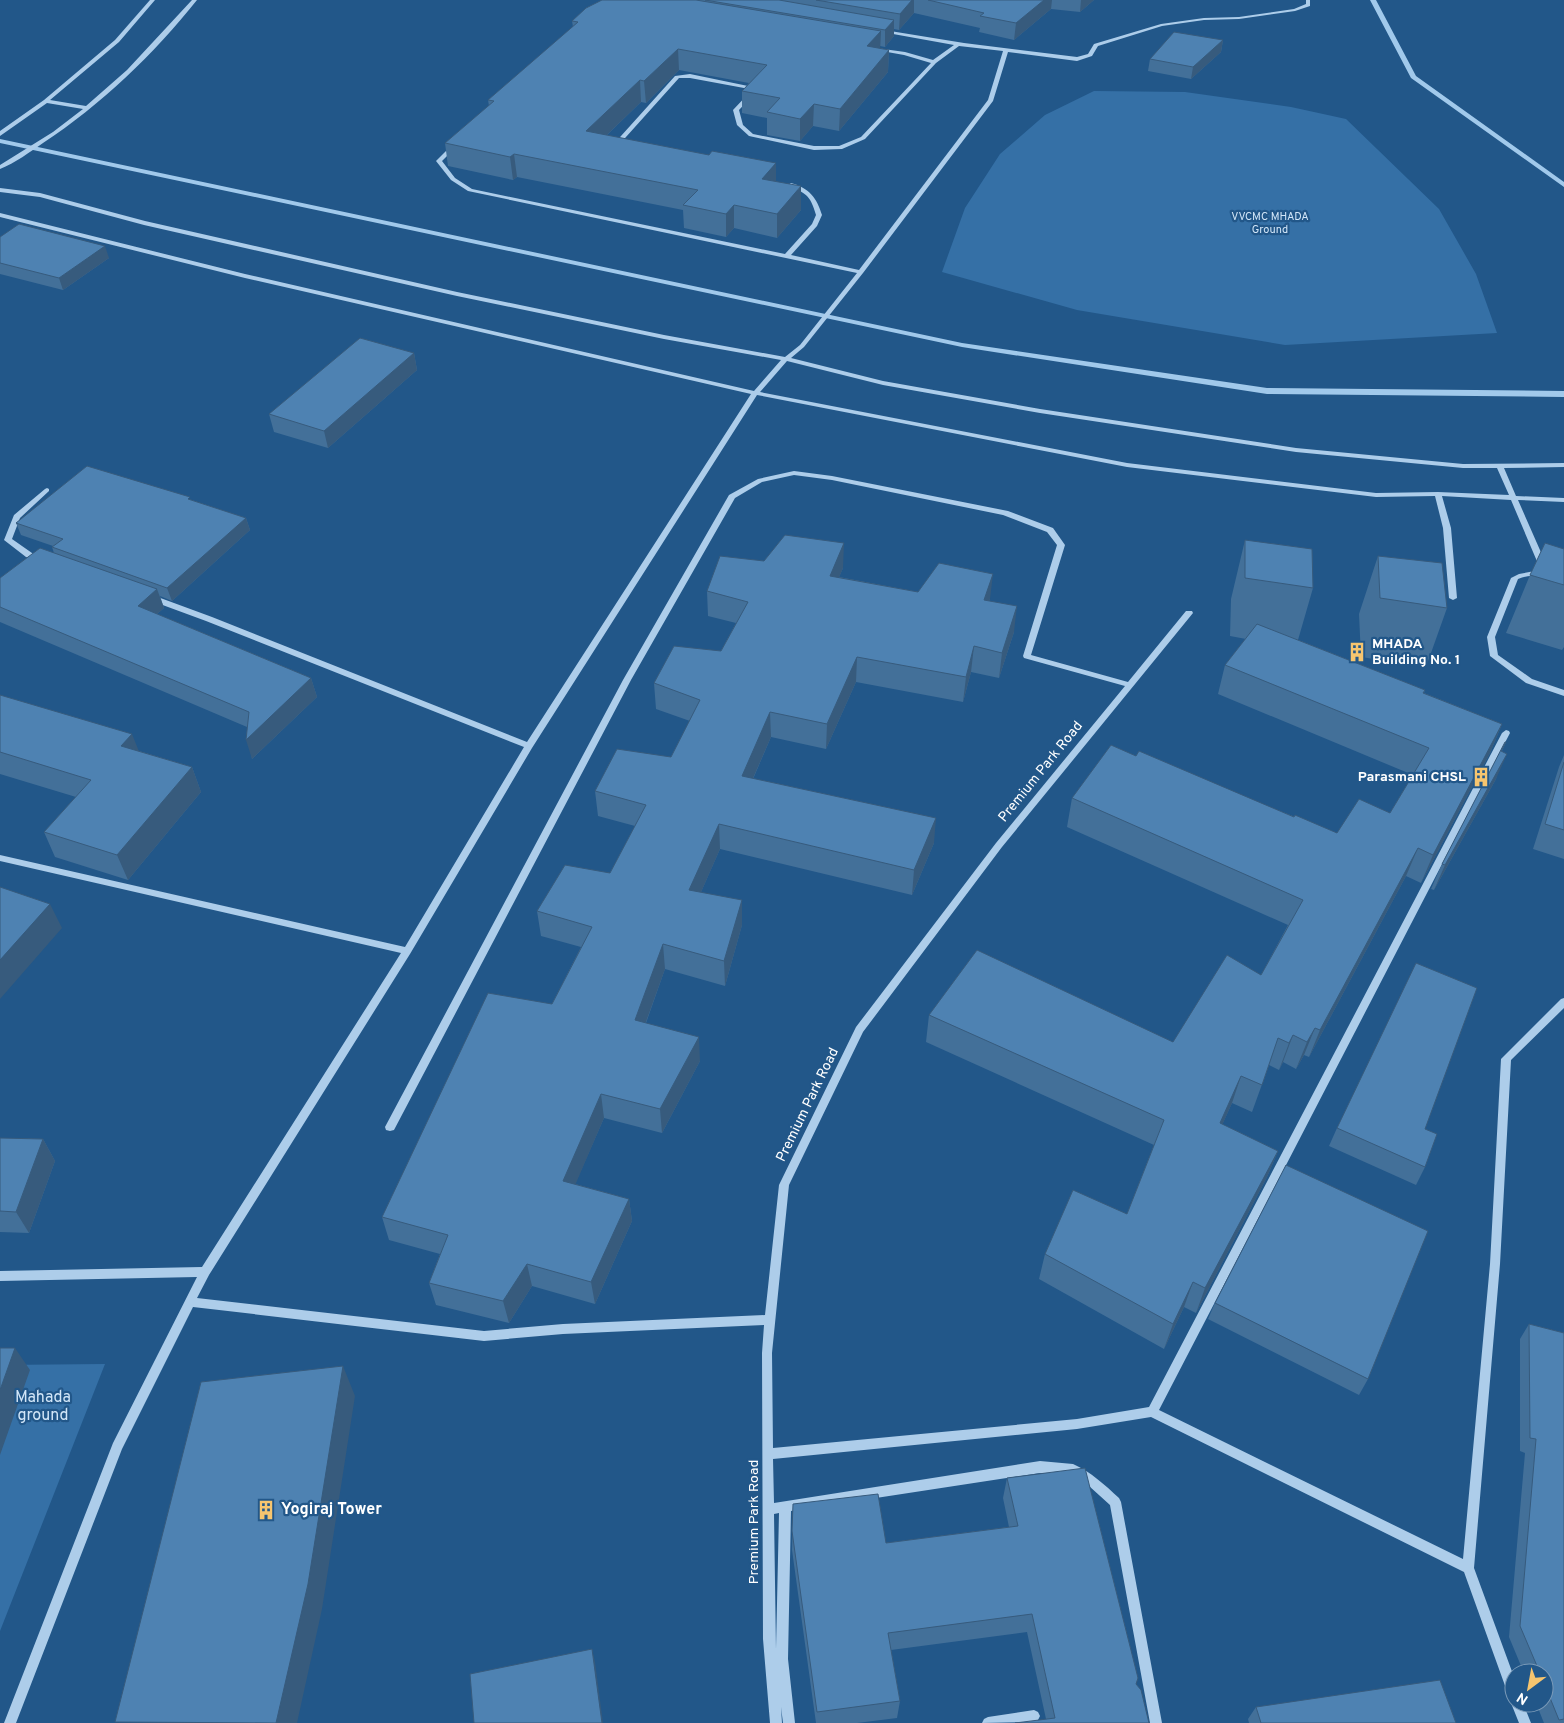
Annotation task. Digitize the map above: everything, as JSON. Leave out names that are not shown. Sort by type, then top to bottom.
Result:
[{"type":"street","points":[[0,134],[46,101],[117,41],[153,0]]},
{"type":"street","points":[[1,166],[61,129],[87,108],[158,43],[195,0]]},
{"type":"street","points":[[875,30],[958,44],[1077,59],[1090,55],[1096,45],[1161,25],[1204,19],[1239,18],[1295,10],[1308,5],[1308,0]]},
{"type":"street","points":[[620,153],[612,148],[677,77],[690,76],[746,87],[753,92],[736,110],[742,130],[751,135],[814,148],[840,148],[863,138],[934,62],[958,44]]},
{"type":"street","points":[[876,49],[934,62]]},
{"type":"street","points":[[10,1723],[117,1447],[204,1272],[407,951],[529,746],[755,392],[786,359],[802,346],[992,100],[1006,50]]},
{"type":"street","points":[[46,101],[87,108]]},
{"type":"street","points":[[460,141],[439,161],[452,179],[470,190],[861,272]]},
{"type":"street","points":[[785,184],[795,186],[809,193],[816,204],[819,215],[814,225],[787,256]]},
{"type":"street","points":[[0,190],[40,194],[154,225],[457,294],[664,338],[786,359],[882,383],[1040,411],[1167,432],[1296,450],[1463,466],[1564,464]]},
{"type":"street","points":[[0,215],[245,276],[755,392],[1127,465],[1376,494],[1438,494],[1564,500]]},
{"type":"street","points":[[1499,465],[1546,572]]},
{"type":"street","points":[[390,1127],[632,671],[732,497],[760,480],[794,473],[832,478],[1005,513],[1050,530],[1061,545],[1027,656],[1130,685]]},
{"type":"street","points":[[47,490],[17,518],[8,540],[29,554],[47,561]]},
{"type":"street","points":[[1438,494],[1447,528],[1453,598]]},
{"type":"street","points":[[1564,577],[1546,572],[1526,573],[1515,578],[1491,637],[1494,656],[1529,681],[1564,693]]},
{"type":"street","points":[[146,596],[209,619],[529,746]]},
{"type":"street","name":"Premium Park Road","points":[[776,1723],[768,1639],[767,1354],[784,1185],[859,1030],[999,845],[1189,613]]},
{"type":"street","points":[[1152,1412],[1506,733]]},
{"type":"street","points":[[0,858],[407,951]]},
{"type":"street","points":[[1504,1667],[1468,1568],[1494,1264],[1506,1059],[1564,1002]]},
{"type":"street","points":[[0,1276],[204,1272]]},
{"type":"street","points":[[190,1302],[484,1336],[563,1329],[771,1320]]},
{"type":"street","points":[[767,1454],[1077,1424],[1152,1412],[1468,1568]]},
{"type":"street","points":[[768,1510],[1040,1468],[1073,1470],[1093,1482],[1115,1502],[1156,1723]]},
{"type":"street","points":[[785,1506],[782,1659],[789,1723]]},
{"type":"street","points":[[1136,1700],[1151,1698]]},
{"type":"street","points":[[988,1723],[1034,1716]]},
{"type":"green space","name":"VVCMC MHADA Ground","points":[[1094,91],[1185,92],[1291,107],[1346,119],[1439,209],[1476,274],[1497,333],[1285,345],[1077,310],[942,272],[965,208],[1000,154],[1045,115]]},
{"type":"green space","name":"Mahada ground","points":[[105,1364],[0,1631],[0,1365]]},
{"type":"building","points":[[602,0],[696,0],[881,31],[867,46],[889,50],[840,109],[814,104],[800,119],[767,112],[780,98],[742,91],[767,65],[678,49],[644,81],[640,80],[586,131],[709,155],[712,151],[776,163],[762,179],[801,186],[777,214],[734,205],[726,214],[683,205],[698,190],[514,154],[510,157],[445,143],[494,101],[488,100],[578,22],[572,21],[586,8]]},
{"type":"building","points":[[705,0],[779,0],[894,20],[885,30]]},
{"type":"building","points":[[816,0],[912,0],[900,14]]},
{"type":"building","points":[[928,0],[1044,0],[1016,23],[980,16],[984,13]]},
{"type":"building","points":[[1174,32],[1223,40],[1193,67],[1150,59]]},
{"type":"building","points":[[19,224],[105,246],[59,278],[0,263],[0,237]]},
{"type":"building","points":[[360,338],[414,353],[324,431],[269,414]]},
{"type":"building","points":[[87,466],[190,497],[188,499],[246,518],[167,588],[52,547],[63,539],[16,523]]},
{"type":"building","points":[[785,535],[844,543],[830,576],[918,592],[939,563],[993,574],[984,600],[1017,606],[1002,653],[974,646],[966,677],[857,657],[827,724],[770,712],[742,776],[936,818],[914,870],[719,824],[689,890],[742,900],[724,961],[663,944],[635,1020],[699,1037],[660,1109],[601,1094],[563,1181],[629,1199],[591,1282],[527,1264],[503,1301],[429,1283],[448,1235],[382,1217],[488,993],[552,1004],[592,927],[537,911],[565,865],[610,873],[646,805],[595,791],[617,749],[671,757],[700,700],[654,683],[674,646],[721,651],[748,602],[707,591],[720,556],[764,561]]},
{"type":"building","points":[[1245,540],[1312,549],[1313,588],[1245,578]]},
{"type":"building","points":[[1545,543],[1564,549],[1564,585],[1530,575]]},
{"type":"building","points":[[40,548],[157,589],[138,606],[311,678],[246,740],[249,712],[0,607],[0,578]]},
{"type":"building","points":[[1378,556],[1442,563],[1447,608],[1380,598]]},
{"type":"building","points":[[1257,624],[1425,690],[1423,693],[1502,724],[1433,855],[1418,848],[1320,1030],[1315,1028],[1307,1042],[1293,1035],[1289,1043],[1278,1038],[1262,1085],[1241,1076],[1220,1123],[1278,1151],[1205,1288],[1193,1282],[1173,1324],[1045,1254],[1073,1190],[1127,1214],[1164,1120],[929,1015],[977,950],[1173,1042],[1227,955],[1261,975],[1303,900],[1072,798],[1111,745],[1136,756],[1139,751],[1294,817],[1295,815],[1337,833],[1359,799],[1390,813],[1429,748],[1225,665]]},
{"type":"building","points":[[0,695],[132,734],[121,746],[192,767],[117,855],[44,832],[91,780],[0,752]]},
{"type":"building","points":[[1505,742],[1501,751],[1507,754],[1445,865],[1442,864]]},
{"type":"building","points":[[1564,762],[1564,830],[1545,824]]},
{"type":"building","points":[[0,887],[50,904],[0,960]]},
{"type":"building","points":[[1416,963],[1477,988],[1425,1129],[1437,1134],[1425,1167],[1337,1128]]},
{"type":"building","points":[[0,1138],[43,1139],[16,1212],[0,1211]]},
{"type":"building","points":[[1286,1165],[1428,1231],[1368,1379],[1215,1303]]},
{"type":"building","points":[[1529,1324],[1564,1333],[1564,1719],[1559,1720],[1554,1708],[1554,1663],[1536,1663],[1520,1626],[1536,1439],[1530,1438]]},
{"type":"building","points":[[0,1348],[15,1348],[0,1390]]},
{"type":"building","name":"Yogiraj Tower","points":[[343,1366],[308,1584],[276,1723],[115,1722],[201,1382]]},
{"type":"building","points":[[1085,1468],[1138,1678],[1136,1684],[1141,1690],[1149,1723],[1015,1723],[1055,1718],[1032,1614],[888,1633],[900,1701],[817,1712],[792,1531],[793,1504],[878,1494],[886,1543],[1018,1526],[1007,1478]]},
{"type":"building","points":[[592,1649],[602,1723],[474,1723],[470,1674]]},
{"type":"building","points":[[1440,1680],[1456,1723],[1261,1723],[1256,1707]]},
{"type":"waterway","points":[[1373,0],[1413,77],[1564,185]]},
{"type":"waterway","points":[[0,141],[962,345],[1267,391],[1564,394]]},
{"type":"place","name":"MHADA Building No. 1","points":[[1357,652]]},
{"type":"place","name":"Parasmani CHSL","points":[[1481,777]]},
{"type":"place","name":"Yogiraj Tower","points":[[266,1510]]}]
